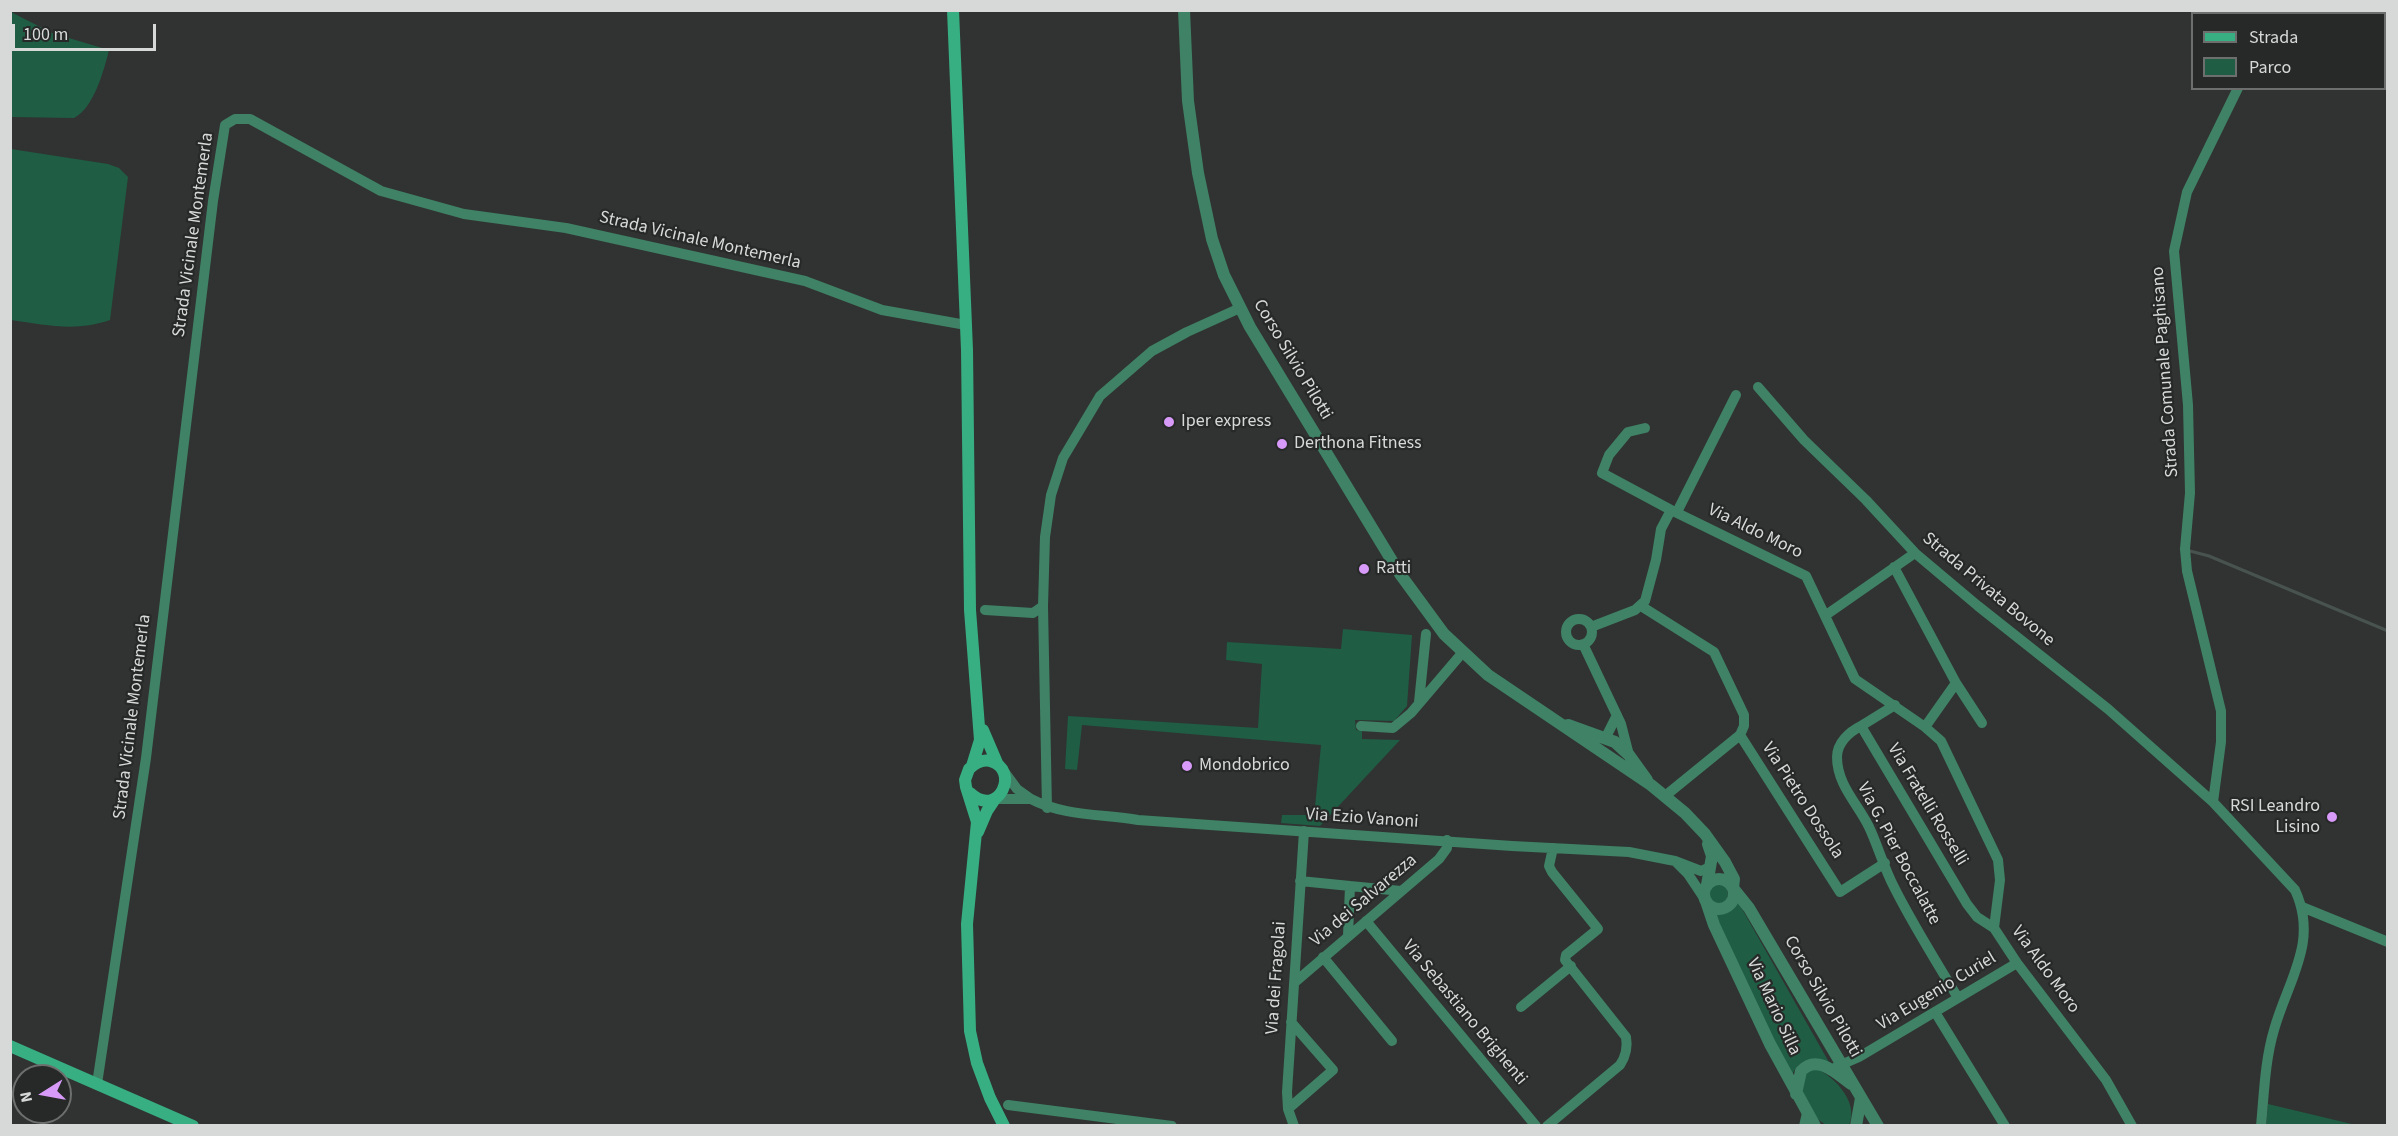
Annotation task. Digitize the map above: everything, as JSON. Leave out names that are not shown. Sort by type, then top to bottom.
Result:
[{"type":"main road","points":[[953,10],[966,325],[970,610],[980,740],[965,780],[976,822],[967,924],[970,1031],[977,1063],[990,1098],[1004,1125]]},
{"type":"main road","points":[[976,836],[987,810],[1004,789],[1005,776],[985,737],[979,714]]},
{"type":"main road","points":[[972,766],[988,761],[1000,768]]},
{"type":"main road","points":[[970,793],[981,801],[995,799]]},
{"type":"main road","points":[[10,1046],[193,1125]]},
{"type":"street","name":"Corso Silvio Pilotti","points":[[1184,10],[1188,101],[1198,173],[1212,239],[1224,275],[1240,308],[1400,573],[1444,634],[1488,675],[1651,785],[1705,834],[1734,879],[1733,888],[1749,908],[1878,1125]]},
{"type":"street","name":"Strada Comunale Paghisano","points":[[2213,802],[2222,742],[2221,711],[2187,571],[2185,549],[2190,493],[2188,405],[2174,251],[2187,192],[2237,90]]},
{"type":"street","name":"Strada Vicinale Montemerla","points":[[97,1084],[146,758],[210,225],[225,125],[235,119],[250,119],[381,191],[464,214],[577,231],[805,282],[882,310],[966,325]]},
{"type":"street","points":[[1047,808],[1042,606],[1045,537],[1051,495],[1063,458],[1100,396],[1152,351],[1240,308]]},
{"type":"street","name":"Strada Privata Bovone","points":[[1758,387],[1804,440],[1866,500],[1915,553],[2108,709],[2213,802]]},
{"type":"street","points":[[1591,627],[1641,606],[1648,591],[1661,529],[1674,511],[1736,395]]},
{"type":"street","name":"Via Aldo Moro","points":[[1645,428],[1628,432],[1609,455],[1602,473],[1806,576],[1855,679],[1895,705],[1941,741],[1998,860],[2000,880],[1994,928],[2017,963],[2106,1080],[2132,1125]]},
{"type":"street","points":[[1826,615],[1915,553]]},
{"type":"street","points":[[1894,567],[1956,683],[1982,723]]},
{"type":"street","points":[[985,610],[1033,612],[1042,606]]},
{"type":"street","points":[[1641,606],[1714,652],[1744,715],[1744,726],[1740,735]]},
{"type":"street","points":[[1577,618],[1586,620],[1591,627],[1592,635],[1583,644],[1570,642],[1566,634],[1567,626],[1577,618]]},
{"type":"street","points":[[1419,702],[1426,634]]},
{"type":"street","points":[[1583,644],[1617,715],[1625,734],[1625,751],[1618,755],[1606,756],[1605,739],[1617,715]]},
{"type":"street","points":[[1361,726],[1394,728],[1463,652]]},
{"type":"street","points":[[1925,727],[1956,683]]},
{"type":"street","points":[[1861,726],[1895,705]]},
{"type":"street","name":"Corso Silvio Pilotti","points":[[1550,719],[1605,739],[1625,751],[1651,785]]},
{"type":"street","name":"Via G. Pier Boccalatte","points":[[1861,726],[1851,731],[1841,742],[1837,754],[1843,784],[1869,825],[1893,885],[1958,999]]},
{"type":"street","name":"Via Fratelli Rosselli","points":[[1861,726],[1967,904],[1977,917],[1994,928]]},
{"type":"street","name":"Via Pietro Dossola","points":[[1665,796],[1740,735],[1840,892],[1885,863]]},
{"type":"street","name":"Via Ezio Vanoni","points":[[1000,768],[1017,789],[1047,808],[1138,820],[1629,852],[1675,861],[1701,871],[1710,867]]},
{"type":"street","points":[[995,799],[1031,799]]},
{"type":"street","points":[[2213,802],[2295,890],[2302,906],[2306,928],[2301,951],[2273,1031],[2261,1125]]},
{"type":"street","name":"Via dei Fragolai","points":[[1294,1125],[1288,1109],[1287,1092],[1304,831]]},
{"type":"street","points":[[1705,834],[1712,856],[1705,894],[1706,901]]},
{"type":"street","name":"Via dei Salvarezza","points":[[1294,982],[1439,859],[1447,848],[1447,840]]},
{"type":"street","points":[[1547,1125],[1620,1065],[1627,1045],[1626,1037],[1565,960],[1566,956],[1598,929],[1552,872],[1549,866],[1553,848]]},
{"type":"street","points":[[1675,861],[1688,874],[1706,901],[1714,908],[1727,907],[1734,897],[1733,888],[1723,880],[1715,880],[1707,885]]},
{"type":"street","points":[[1300,881],[1401,891]]},
{"type":"street","points":[[1348,936],[1350,886]]},
{"type":"street","name":"Via Mario Silla","points":[[1706,901],[1714,925],[1796,1094],[1805,1119],[1815,1125]]},
{"type":"street","points":[[2302,906],[2388,942]]},
{"type":"street","name":"Via Sebastiano Brighenti","points":[[1366,921],[1536,1125]]},
{"type":"street","points":[[1323,957],[1392,1041]]},
{"type":"street","name":"Via Eugenio Curiel","points":[[1842,1066],[2017,963]]},
{"type":"street","points":[[1521,1007],[1570,966]]},
{"type":"street","points":[[1935,1012],[2005,1125]]},
{"type":"street","points":[[1288,1109],[1333,1070],[1291,1022]]},
{"type":"street","points":[[1796,1094],[1798,1076],[1806,1066],[1817,1063],[1829,1068],[1854,1086]]},
{"type":"street","points":[[1829,1068],[1842,1066]]},
{"type":"street","points":[[1856,1125],[1861,1098]]},
{"type":"street","points":[[1008,1105],[1172,1125]]},
{"type":"green space","points":[[11,12],[52,33],[109,50],[93,97],[81,113],[74,118],[11,117]]},
{"type":"green space","points":[[11,149],[108,164],[119,168],[128,177],[110,320],[73,327],[11,320]]},
{"type":"green space","points":[[1343,629],[1412,635],[1407,706],[1394,721],[1355,720],[1356,730],[1362,731],[1362,739],[1400,740],[1320,826],[1281,823],[1282,815],[1306,815],[1315,807],[1321,745],[1082,725],[1077,770],[1065,769],[1068,716],[1258,728],[1262,664],[1226,660],[1227,642],[1341,649]]},
{"type":"green space","points":[[1714,884],[1722,884],[1728,890],[1728,898],[1722,904],[1714,904],[1708,898],[1708,890]]},
{"type":"green space","points":[[1737,900],[1830,1064],[1806,1061],[1798,1066],[1791,1078],[1713,912],[1728,910]]},
{"type":"green space","points":[[1817,1069],[1831,1078],[1844,1092],[1851,1108],[1849,1125],[1826,1125],[1816,1118],[1802,1094],[1806,1071]]},
{"type":"green space","points":[[2268,1104],[2356,1125],[2266,1126]]},
{"type":"waterway","points":[[2190,551],[2209,556],[2388,631]]},
{"type":"place","name":"Iper express","points":[[1169,422]]},
{"type":"place","name":"Derthona Fitness","points":[[1282,444]]},
{"type":"place","name":"Ratti","points":[[1364,569]]},
{"type":"place","name":"Mondobrico","points":[[1187,766]]},
{"type":"place","name":"RSI Leandro Lisino","points":[[2332,817]]}]
